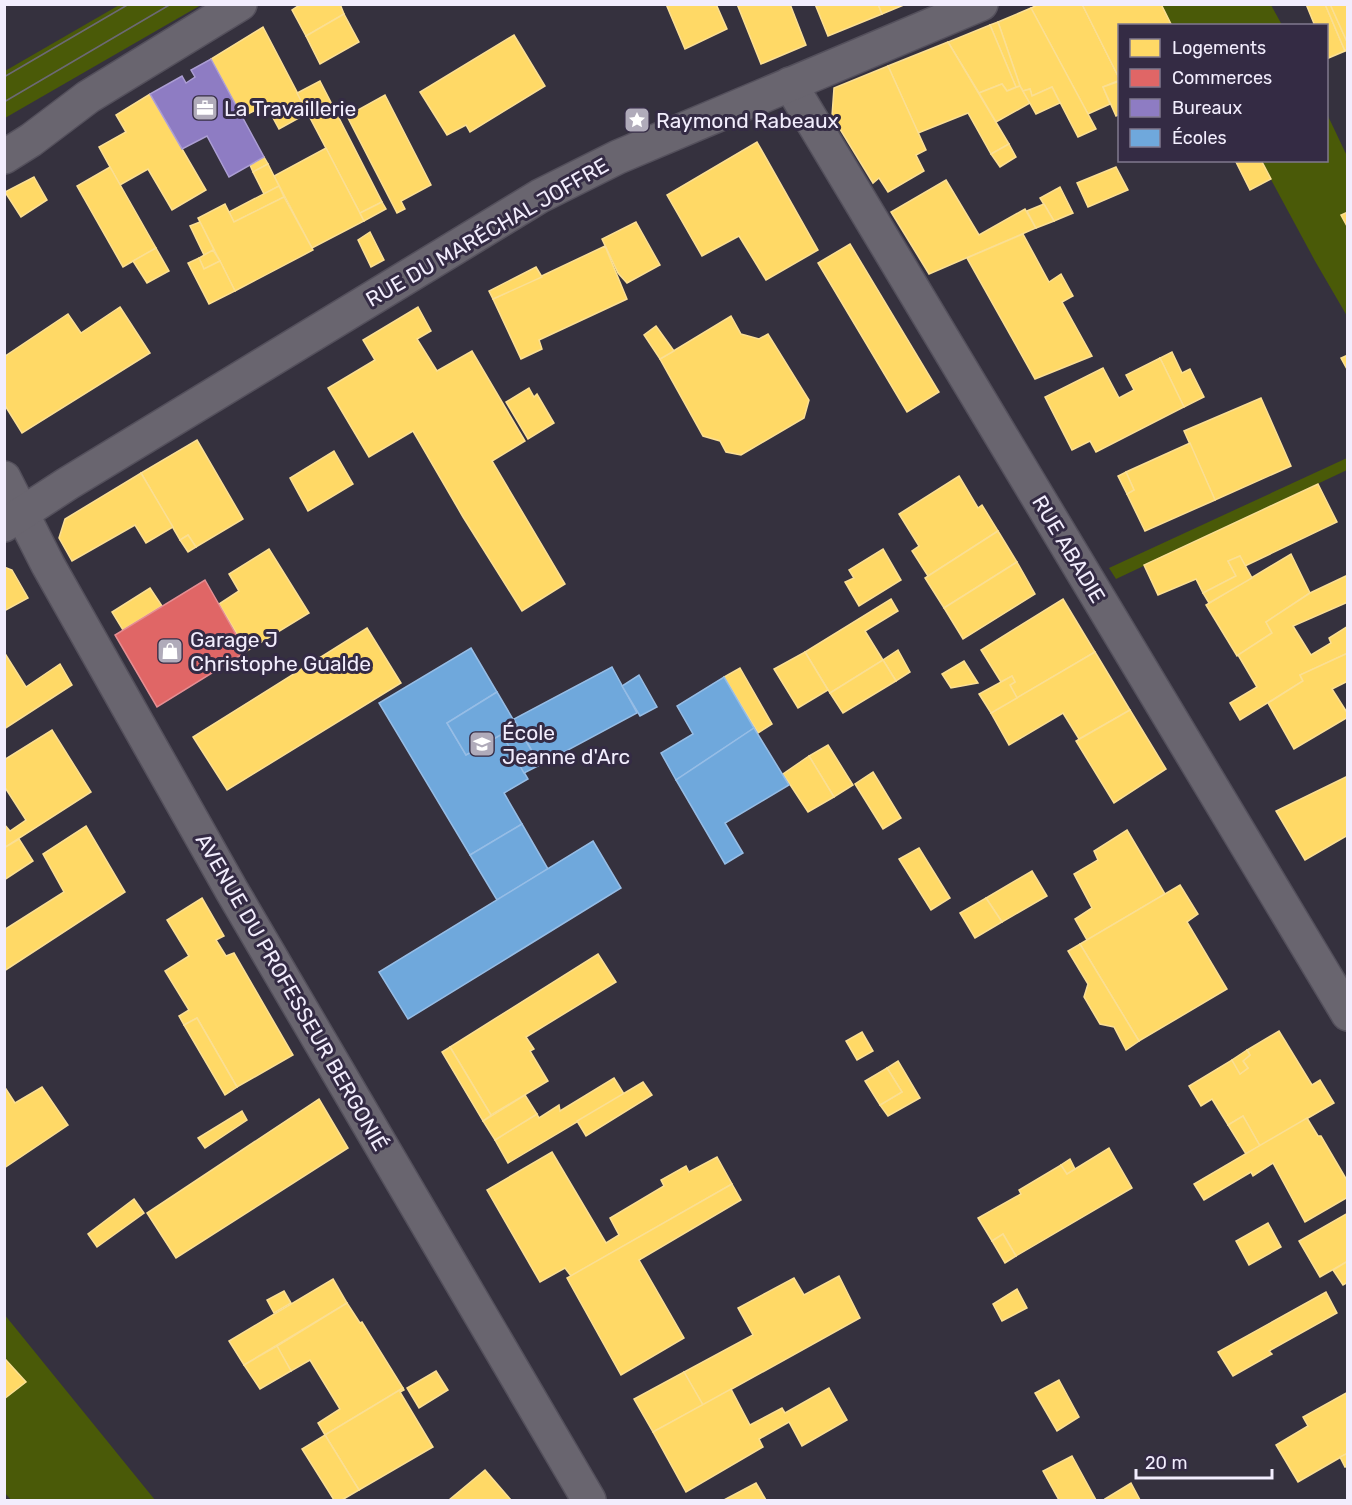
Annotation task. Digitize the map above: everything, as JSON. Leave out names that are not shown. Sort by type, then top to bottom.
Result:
[{"type":"street","points":[[4,157],[31,140],[88,97],[240,4]]},
{"type":"street","name":"RUE DU MARÉCHAL JOFFRE","points":[[13,519],[540,196],[618,157],[981,4]]},
{"type":"street","name":"RUE ABADIE","points":[[790,84],[1347,1014]]},
{"type":"street","name":"AVENUE DU PROFESSEUR BERGONIÉ","points":[[4,478],[13,519],[48,565],[232,891],[589,1500]]},
{"type":"green space","points":[[121,4],[201,5],[5,118],[5,71]]},
{"type":"green space","points":[[1161,5],[1271,5],[1281,24],[1171,24]]},
{"type":"green space","points":[[1328,116],[1347,156],[1347,316],[1262,162],[1328,162]]},
{"type":"green space","points":[[1347,458],[1347,470],[1116,579],[1109,568]]},
{"type":"green space","points":[[4,1314],[155,1500],[11,1500],[5,1493]]},
{"type":"building: Logements","points":[[301,4],[340,4],[344,14],[306,36],[292,10]]},
{"type":"building: Logements","points":[[666,4],[716,4],[727,29],[685,49]]},
{"type":"building: Logements","points":[[737,4],[790,4],[806,45],[761,64]]},
{"type":"building: Logements","points":[[815,4],[878,4],[882,14],[828,36]]},
{"type":"building: Logements","points":[[878,4],[906,4],[882,14]]},
{"type":"building: Logements","points":[[1039,4],[1082,4],[1118,76],[1118,81],[1103,87],[1110,104],[1088,114],[1031,8]]},
{"type":"building: Logements","points":[[1082,4],[1161,4],[1171,24],[1118,24],[1118,76]]},
{"type":"building: Logements","points":[[1306,4],[1325,4],[1345,51],[1328,58],[1328,24],[1314,24]]},
{"type":"building: Logements","points":[[1325,4],[1330,4],[1348,44],[1345,51]]},
{"type":"building: Logements","points":[[1330,4],[1348,4],[1348,44]]},
{"type":"building: Logements","points":[[1031,8],[1096,129],[1078,137],[1052,87],[1032,96],[1030,89],[1023,91],[1020,86],[998,22]]},
{"type":"building: Logements","points":[[344,14],[359,42],[320,64],[306,36]]},
{"type":"building: Logements","points":[[998,22],[1020,86],[1016,87],[990,25]]},
{"type":"building: Logements","points":[[990,25],[1016,87],[1007,91],[1002,84],[979,93],[948,42]]},
{"type":"building: Logements","points":[[263,27],[308,113],[279,129],[266,105],[242,117],[211,59]]},
{"type":"building: Logements","points":[[514,35],[545,86],[470,132],[466,125],[447,135],[420,92]]},
{"type":"building: Logements","points":[[948,42],[1009,144],[991,154],[968,113],[918,133],[888,66]]},
{"type":"building: Logements","points":[[888,66],[926,150],[916,155],[924,171],[888,192],[879,178],[873,183],[832,116],[834,88]]},
{"type":"building: Logements","points":[[320,81],[382,202],[360,213],[297,93]]},
{"type":"building: Logements","points":[[1118,82],[1118,115],[1116,116],[1103,87]]},
{"type":"building: Logements","points":[[1002,84],[1007,91],[1020,86],[1030,103],[996,122],[979,93]]},
{"type":"building: Logements","points":[[1052,87],[1060,103],[1036,114],[1023,91],[1030,89],[1032,96]]},
{"type":"building: Logements","points":[[150,94],[206,190],[172,210],[148,169],[120,185],[99,147],[126,132],[116,115]]},
{"type":"building: Logements","points":[[385,95],[431,185],[401,201],[405,209],[397,213],[347,116]]},
{"type":"building: Logements","points":[[757,142],[818,250],[766,280],[739,236],[702,256],[667,195]]},
{"type":"building: Logements","points":[[1009,144],[1016,157],[1000,167],[991,154]]},
{"type":"building: Logements","points":[[326,148],[364,221],[312,248],[274,176]]},
{"type":"building: Logements","points":[[264,157],[268,164],[253,172],[250,165]]},
{"type":"building: Logements","points":[[1236,162],[1262,162],[1271,179],[1250,190]]},
{"type":"building: Logements","points":[[268,164],[279,186],[264,194],[253,172]]},
{"type":"building: Logements","points":[[110,167],[156,248],[123,267],[77,186]]},
{"type":"building: Logements","points":[[1116,167],[1128,190],[1088,207],[1077,183]]},
{"type":"building: Logements","points":[[34,177],[47,200],[21,217],[5,192]]},
{"type":"building: Logements","points":[[946,180],[979,235],[1025,209],[1036,228],[929,274],[891,212]]},
{"type":"building: Logements","points":[[279,186],[284,197],[234,222],[229,212]]},
{"type":"building: Logements","points":[[1060,187],[1073,213],[1054,221],[1040,198]]},
{"type":"building: Logements","points":[[284,197],[313,250],[235,291],[198,218],[225,204],[234,222]]},
{"type":"building: Logements","points":[[382,202],[386,209],[364,221],[360,213]]},
{"type":"building: Logements","points":[[1044,204],[1054,221],[1036,228],[1027,211]]},
{"type":"building: Logements","points":[[1348,212],[1348,228],[1341,215]]},
{"type":"building: Logements","points":[[200,222],[214,250],[204,255],[190,226]]},
{"type":"building: Logements","points":[[636,222],[660,265],[627,283],[618,273],[602,239]]},
{"type":"building: Logements","points":[[370,232],[384,260],[371,267],[358,240]]},
{"type":"building: Logements","points":[[1023,234],[1049,282],[1061,274],[1073,296],[1062,302],[1092,356],[1035,379],[967,258]]},
{"type":"building: Logements","points":[[850,244],[939,392],[907,412],[818,263]]},
{"type":"building: Logements","points":[[605,246],[627,299],[539,340],[542,349],[521,359],[493,299]]},
{"type":"building: Logements","points":[[156,248],[169,271],[147,283],[133,261]]},
{"type":"building: Logements","points":[[213,250],[220,261],[204,269],[199,258]]},
{"type":"building: Logements","points":[[199,258],[204,269],[220,261],[235,291],[209,304],[188,263]]},
{"type":"building: Logements","points":[[536,267],[542,277],[493,299],[489,291]]},
{"type":"building: Logements","points":[[120,307],[150,353],[22,433],[4,404],[4,357],[68,314],[81,333]]},
{"type":"building: Logements","points":[[418,307],[431,331],[417,339],[437,371],[472,351],[525,441],[492,461],[565,584],[522,611],[413,431],[369,457],[328,388],[375,360],[363,340]]},
{"type":"building: Logements","points":[[731,316],[741,334],[759,339],[768,334],[809,400],[804,418],[741,455],[726,452],[720,441],[703,436],[660,359]]},
{"type":"building: Logements","points":[[656,326],[674,351],[660,359],[644,335]]},
{"type":"building: Logements","points":[[1172,352],[1182,373],[1190,369],[1204,397],[1184,407],[1160,358]]},
{"type":"building: Logements","points":[[1348,355],[1348,371],[1341,358]]},
{"type":"building: Logements","points":[[1160,358],[1184,407],[1096,452],[1090,441],[1072,450],[1045,397],[1103,368],[1119,398],[1134,390],[1126,375]]},
{"type":"building: Logements","points":[[529,388],[534,397],[537,394],[554,423],[528,439],[506,402]]},
{"type":"building: Logements","points":[[1261,398],[1291,466],[1215,500],[1184,431]]},
{"type":"building: Logements","points":[[197,440],[243,519],[196,547],[188,535],[180,540],[141,473]]},
{"type":"building: Logements","points":[[1190,443],[1215,500],[1145,531],[1127,494],[1134,490],[1126,472]]},
{"type":"building: Logements","points":[[334,451],[353,484],[308,511],[290,478]]},
{"type":"building: Logements","points":[[1126,472],[1134,490],[1127,494],[1118,476]]},
{"type":"building: Logements","points":[[141,473],[173,527],[146,543],[135,525],[72,561],[59,538],[65,519]]},
{"type":"building: Logements","points":[[959,476],[978,508],[982,505],[998,531],[928,576],[912,551],[919,546],[899,514]]},
{"type":"building: Logements","points":[[1318,484],[1337,522],[1245,566],[1240,556],[1228,561],[1236,576],[1203,593],[1196,579],[1158,595],[1144,565]]},
{"type":"building: Logements","points":[[998,531],[1017,562],[944,608],[925,578]]},
{"type":"building: Logements","points":[[188,535],[196,547],[188,552],[180,540]]},
{"type":"building: Logements","points":[[269,549],[309,613],[247,651],[219,604],[239,591],[229,574]]},
{"type":"building: Logements","points":[[883,549],[901,580],[859,606],[845,582],[854,578],[849,570]]},
{"type":"building: Logements","points":[[1291,554],[1310,593],[1266,622],[1272,633],[1237,656],[1206,605]]},
{"type":"building: Logements","points":[[1240,556],[1252,578],[1209,603],[1203,593],[1236,576],[1228,561]]},
{"type":"building: Logements","points":[[1017,562],[1035,594],[963,639],[944,608]]},
{"type":"building: Logements","points":[[4,567],[12,570],[28,598],[4,611]]},
{"type":"building: Logements","points":[[1348,575],[1348,602],[1293,626],[1311,655],[1331,643],[1329,638],[1348,626],[1348,653],[1300,675],[1303,681],[1240,720],[1230,703],[1257,687],[1238,655],[1272,633],[1266,622],[1310,593]]},
{"type":"building: Logements","points":[[150,588],[162,606],[123,630],[112,612]]},
{"type":"building: Logements","points":[[891,599],[898,611],[865,631],[883,660],[830,693],[805,652]]},
{"type":"building: Logements","points":[[1063,599],[1095,652],[1017,698],[1010,685],[1015,682],[1012,676],[1001,682],[981,650]]},
{"type":"building: Logements","points":[[367,628],[401,683],[227,790],[193,737]]},
{"type":"building: Logements","points":[[898,650],[910,672],[896,681],[883,660]]},
{"type":"building: Logements","points":[[4,652],[26,687],[60,664],[72,685],[4,729]]},
{"type":"building: Logements","points":[[805,652],[828,690],[798,708],[774,669]]},
{"type":"building: Logements","points":[[1095,652],[1130,710],[1079,739],[1063,713],[1009,745],[991,713]]},
{"type":"building: Logements","points":[[1348,653],[1348,681],[1332,689],[1348,717],[1294,749],[1268,703],[1303,681],[1300,675]]},
{"type":"building: Logements","points":[[883,660],[896,681],[843,713],[830,693]]},
{"type":"building: Logements","points":[[964,661],[978,683],[951,688],[942,674]]},
{"type":"building: Logements","points":[[740,668],[772,724],[758,733],[724,677]]},
{"type":"building: Logements","points":[[1012,676],[1015,682],[1010,685],[1017,698],[991,713],[979,694]]},
{"type":"building: Logements","points":[[1130,710],[1166,769],[1114,803],[1076,741]]},
{"type":"building: Logements","points":[[52,730],[91,792],[4,848],[4,824],[10,831],[26,820],[4,786],[4,760]]},
{"type":"building: Logements","points":[[828,745],[853,785],[834,797],[809,756]]},
{"type":"building: Logements","points":[[809,756],[834,797],[808,812],[783,774]]},
{"type":"building: Logements","points":[[873,772],[901,818],[883,829],[855,784]]},
{"type":"building: Logements","points":[[1348,776],[1348,835],[1305,860],[1276,811]]},
{"type":"building: Logements","points":[[86,826],[125,892],[4,971],[4,930],[64,892],[43,854]]},
{"type":"building: Logements","points":[[1127,830],[1165,894],[1087,940],[1075,919],[1092,908],[1074,874],[1098,860],[1094,851]]},
{"type":"building: Logements","points":[[19,839],[33,861],[4,880],[4,848]]},
{"type":"building: Logements","points":[[919,848],[950,898],[931,910],[899,859]]},
{"type":"building: Logements","points":[[1032,871],[1047,896],[1002,922],[986,898]]},
{"type":"building: Logements","points":[[1180,885],[1198,914],[1187,922],[1227,989],[1139,1041],[1080,944]]},
{"type":"building: Logements","points":[[202,898],[224,936],[216,940],[226,956],[234,953],[293,1055],[237,1087],[197,1018],[184,1025],[179,1016],[189,1010],[165,971],[189,956],[167,920]]},
{"type":"building: Logements","points":[[986,898],[1002,922],[975,938],[960,913]]},
{"type":"building: Logements","points":[[1080,944],[1139,1041],[1126,1050],[1114,1027],[1100,1024],[1084,997],[1088,984],[1068,951]]},
{"type":"building: Logements","points":[[598,954],[616,982],[526,1037],[534,1049],[530,1051],[548,1081],[491,1115],[450,1047]]},
{"type":"building: Logements","points":[[197,1018],[237,1087],[225,1095],[184,1025]]},
{"type":"building: Logements","points":[[1279,1031],[1312,1085],[1320,1080],[1334,1103],[1260,1146],[1243,1116],[1228,1125],[1212,1099],[1201,1106],[1189,1086],[1232,1060],[1240,1074],[1248,1068],[1243,1061],[1250,1055],[1247,1050]]},
{"type":"building: Logements","points":[[862,1032],[873,1051],[857,1060],[846,1041]]},
{"type":"building: Logements","points":[[450,1047],[491,1115],[483,1121],[442,1052]]},
{"type":"building: Logements","points":[[1247,1050],[1250,1055],[1243,1061],[1248,1068],[1240,1074],[1232,1060]]},
{"type":"building: Logements","points":[[898,1061],[920,1098],[888,1116],[880,1105],[902,1092],[887,1068]]},
{"type":"building: Logements","points":[[887,1068],[902,1092],[880,1105],[865,1081]]},
{"type":"building: Logements","points":[[614,1078],[624,1094],[508,1163],[495,1140],[537,1114],[539,1118],[559,1105],[560,1111]]},
{"type":"building: Logements","points":[[643,1082],[652,1095],[586,1136],[577,1121]]},
{"type":"building: Logements","points":[[4,1086],[15,1103],[42,1087],[68,1125],[4,1168]]},
{"type":"building: Logements","points":[[525,1095],[537,1114],[495,1140],[483,1121]]},
{"type":"building: Logements","points":[[319,1099],[348,1148],[176,1258],[147,1213]]},
{"type":"building: Logements","points":[[242,1111],[247,1120],[205,1148],[198,1138]]},
{"type":"building: Logements","points":[[1243,1116],[1260,1146],[1246,1154],[1228,1125]]},
{"type":"building: Logements","points":[[1307,1118],[1318,1136],[1321,1136],[1348,1182],[1348,1197],[1305,1222],[1273,1163],[1253,1176],[1251,1172],[1204,1200],[1194,1184]]},
{"type":"building: Logements","points":[[1109,1148],[1132,1188],[1016,1256],[1003,1234],[992,1241],[978,1218],[1021,1194],[1019,1190],[1061,1165],[1067,1174]]},
{"type":"building: Logements","points":[[552,1152],[606,1243],[619,1235],[610,1218],[664,1186],[661,1180],[686,1166],[689,1172],[717,1157],[732,1184],[571,1276],[565,1268],[540,1282],[487,1190]]},
{"type":"building: Logements","points":[[1070,1159],[1075,1169],[1067,1174],[1061,1165]]},
{"type":"building: Logements","points":[[732,1184],[741,1200],[639,1260],[684,1338],[621,1375],[567,1278]]},
{"type":"building: Logements","points":[[134,1199],[144,1213],[97,1247],[88,1234]]},
{"type":"building: Logements","points":[[1348,1213],[1348,1261],[1320,1277],[1299,1241]]},
{"type":"building: Logements","points":[[1268,1223],[1281,1247],[1249,1265],[1236,1241]]},
{"type":"building: Logements","points":[[1003,1234],[1016,1256],[1005,1263],[992,1241]]},
{"type":"building: Logements","points":[[1348,1261],[1348,1282],[1343,1285],[1333,1270]]},
{"type":"building: Logements","points":[[839,1276],[860,1318],[703,1405],[684,1372],[753,1335],[738,1308],[794,1278],[804,1295]]},
{"type":"building: Logements","points":[[333,1279],[347,1303],[244,1365],[229,1341]]},
{"type":"building: Logements","points":[[1017,1289],[1027,1308],[1002,1321],[993,1304]]},
{"type":"building: Logements","points":[[284,1291],[291,1303],[274,1313],[267,1300]]},
{"type":"building: Logements","points":[[1326,1292],[1337,1313],[1269,1351],[1272,1354],[1233,1376],[1218,1352]]},
{"type":"building: Logements","points":[[347,1303],[360,1323],[362,1322],[403,1388],[325,1435],[318,1423],[340,1409],[310,1360],[291,1371],[277,1346]]},
{"type":"building: Logements","points":[[277,1346],[291,1371],[260,1389],[244,1365]]},
{"type":"building: Logements","points":[[6,1360],[26,1382],[4,1399],[4,1361]]},
{"type":"building: Logements","points":[[436,1371],[448,1390],[419,1408],[407,1388]]},
{"type":"building: Logements","points":[[684,1372],[703,1405],[653,1432],[634,1399]]},
{"type":"building: Logements","points":[[1059,1380],[1079,1417],[1057,1431],[1035,1393]]},
{"type":"building: Logements","points":[[403,1388],[404,1390],[400,1392],[433,1447],[359,1490],[325,1435]]},
{"type":"building: Logements","points":[[829,1388],[847,1420],[802,1446],[789,1422],[759,1439],[763,1447],[686,1492],[653,1432],[731,1389],[750,1425],[782,1408],[785,1413]]},
{"type":"building: Logements","points":[[1348,1392],[1348,1453],[1298,1482],[1276,1445],[1308,1426],[1303,1417]]},
{"type":"building: Logements","points":[[325,1435],[359,1490],[342,1500],[334,1500],[302,1449]]},
{"type":"building: Logements","points":[[1348,1453],[1348,1466],[1345,1467],[1340,1457]]},
{"type":"building: Logements","points":[[1072,1456],[1096,1500],[1059,1500],[1043,1471]]},
{"type":"building: Logements","points":[[485,1470],[511,1500],[449,1500]]},
{"type":"building: Logements","points":[[756,1483],[766,1500],[724,1500]]},
{"type":"building: Logements","points":[[1131,1483],[1140,1500],[1105,1499]]},
{"type":"building: Commerces","points":[[205,580],[246,652],[157,707],[115,635]]},
{"type":"building: Bureaux","points":[[211,59],[264,157],[229,177],[207,136],[182,149],[150,94],[182,76],[186,83],[195,77],[191,70]]},
{"type":"building: Écoles","points":[[471,648],[497,692],[447,723],[466,755],[502,734],[528,779],[504,793],[522,824],[470,855],[379,703]]},
{"type":"building: Écoles","points":[[612,667],[637,713],[540,765],[514,719]]},
{"type":"building: Écoles","points":[[639,675],[657,707],[640,716],[622,686]]},
{"type":"building: Écoles","points":[[724,677],[754,728],[676,780],[661,753],[693,734],[677,706]]},
{"type":"building: Écoles","points":[[497,692],[540,765],[524,773],[502,734],[466,755],[447,723]]},
{"type":"building: Écoles","points":[[754,728],[789,785],[725,823],[743,853],[725,864],[676,780]]},
{"type":"building: Écoles","points":[[522,824],[548,869],[497,900],[470,855]]},
{"type":"building: Écoles","points":[[593,841],[621,888],[408,1019],[379,972]]},
{"type":"tram line","points":[[4,77],[129,4]]},
{"type":"tram line","points":[[4,102],[171,4]]},
{"type":"place","name":"La Travaillerie","points":[[205,108]]},
{"type":"place","name":"Raymond Rabeaux","points":[[637,120]]},
{"type":"place","name":"Garage J Christophe Gualde","points":[[170,651]]},
{"type":"place","name":"École Jeanne d'Arc","points":[[482,744]]}]
